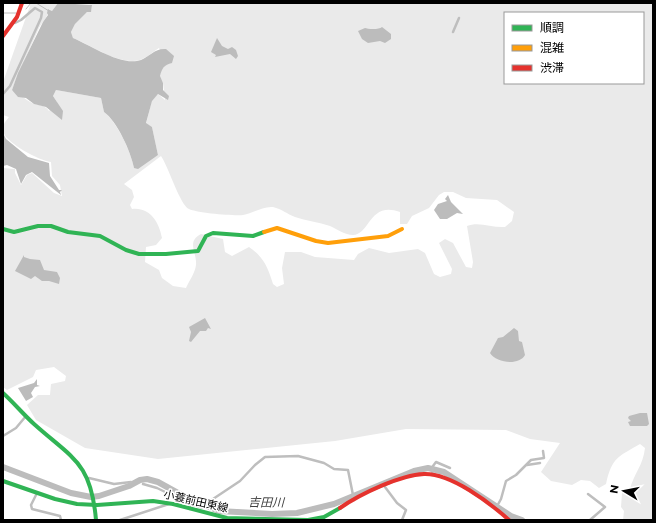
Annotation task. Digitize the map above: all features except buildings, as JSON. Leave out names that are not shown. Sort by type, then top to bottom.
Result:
[{"type":"street","points":[[15,23],[21,12],[22,3]]},
{"type":"street","points":[[3,36],[15,23],[35,8],[42,12],[41,18],[10,86],[3,94]]},
{"type":"street","points":[[453,32],[459,18]]},
{"type":"street","points":[[3,229],[11,232],[17,232],[31,227],[50,225],[66,232],[76,231],[98,236],[129,251],[141,254],[198,251],[206,236],[213,233],[253,236],[277,228],[316,241],[328,243],[388,236],[402,229]]},
{"type":"street","points":[[3,393],[26,416],[67,450],[89,478],[94,498],[96,520]]},
{"type":"street","points":[[3,436],[16,428],[26,416]]},
{"type":"street","points":[[497,507],[506,481],[516,475],[531,460],[544,458],[542,451]]},
{"type":"street","points":[[143,484],[157,488],[191,507],[204,507],[207,503],[240,481],[265,457],[298,456],[324,463],[334,469],[348,470],[354,500]]},
{"type":"street","points":[[432,474],[433,466],[436,462],[450,468]]},
{"type":"street","points":[[527,464],[540,463]]},
{"type":"street","name":"小蓑前田東線","points":[[3,481],[37,493],[73,503],[95,505],[150,501],[191,507],[216,518],[319,518],[328,515],[354,500],[385,487],[416,475],[432,474],[448,480],[497,507],[506,519]]},
{"type":"street","points":[[89,478],[114,484],[131,482]]},
{"type":"street","points":[[385,487],[397,503],[405,508],[406,510],[402,520]]},
{"type":"street","points":[[37,493],[31,506],[32,509],[60,516],[61,520]]},
{"type":"street","points":[[588,494],[605,507],[590,520]]},
{"type":"street","points":[[120,520],[171,504]]},
{"type":"shaded area","points":[[31,3],[58,3],[52,11],[49,9],[39,28],[12,90],[49,111],[57,102],[53,96],[56,90],[101,98],[104,112],[114,123],[123,138],[134,168],[158,155],[152,127],[146,124],[152,100],[158,94],[165,100],[163,83],[159,76],[162,69],[166,65],[159,48],[140,60],[132,61],[115,58],[73,38],[71,32],[75,24],[87,12],[91,11],[92,5],[86,3],[653,3],[653,520],[623,520],[624,511],[621,507],[622,493],[630,489],[642,460],[645,448],[640,444],[617,459],[611,468],[606,484],[599,488],[590,481],[581,480],[572,485],[551,481],[541,472],[560,443],[530,439],[506,430],[406,429],[335,441],[158,459],[85,448],[36,420],[27,405],[38,395],[50,395],[51,384],[65,381],[66,376],[54,367],[36,370],[33,377],[7,390],[3,387],[3,168],[15,169],[15,173],[21,185],[27,175],[32,173],[54,193],[62,196],[60,185],[52,176],[51,162],[45,161],[24,151],[6,137],[3,132],[3,126],[9,117],[3,115],[3,82]],"holes":[[[161,156],[178,194],[189,209],[224,215],[243,215],[273,207],[295,217],[330,226],[350,235],[359,234],[371,219],[382,211],[390,210],[400,212],[400,224],[407,224],[412,216],[429,208],[439,195],[444,192],[453,192],[466,198],[497,200],[514,212],[512,221],[505,227],[481,224],[467,226],[473,262],[472,268],[466,267],[453,243],[445,239],[439,243],[452,269],[451,274],[440,277],[434,274],[425,253],[418,249],[389,253],[369,248],[358,254],[354,260],[315,257],[301,252],[285,252],[282,268],[284,284],[277,287],[273,284],[262,259],[249,247],[232,256],[225,252],[223,239],[201,234],[194,240],[193,248],[196,265],[186,288],[173,286],[162,278],[159,270],[145,262],[146,247],[156,245],[162,238],[161,232],[156,221],[149,213],[144,210],[132,209],[130,205],[134,197],[132,190],[124,184]]]},
{"type":"shaded area","points":[[58,3],[92,5],[91,12],[87,12],[75,24],[71,32],[73,38],[106,54],[116,58],[133,61],[141,60],[159,50],[166,49],[174,56],[172,63],[164,67],[160,76],[163,83],[163,90],[169,96],[168,100],[158,94],[152,101],[146,123],[152,127],[158,155],[138,169],[134,168],[127,146],[114,122],[104,112],[101,98],[56,90],[53,96],[63,111],[62,120],[46,107],[34,104],[26,98],[18,97],[12,90],[18,73],[43,22],[48,15],[48,9],[52,11]]},
{"type":"shaded area","points":[[382,27],[391,34],[391,39],[385,43],[380,41],[368,43],[362,39],[358,31],[365,28],[376,29]]},
{"type":"shaded area","points":[[217,38],[222,46],[228,49],[232,47],[236,50],[238,56],[236,59],[230,54],[215,57],[216,55],[211,52]]},
{"type":"shaded area","points":[[3,133],[6,139],[28,157],[49,163],[50,176],[59,190],[62,190],[60,192],[61,195],[32,172],[26,175],[21,184],[16,169],[7,165],[3,166]]},
{"type":"shaded area","points":[[448,195],[451,202],[463,214],[457,213],[447,219],[440,219],[434,210],[438,204],[447,201],[445,199]]},
{"type":"shaded area","points":[[24,255],[24,257],[30,259],[40,260],[44,270],[57,272],[60,278],[59,284],[49,281],[42,281],[35,276],[31,279],[15,271]]},
{"type":"shaded area","points":[[205,318],[211,329],[208,328],[206,331],[200,331],[191,342],[189,341],[191,332],[189,327]]},
{"type":"shaded area","points":[[514,328],[518,331],[519,341],[522,342],[525,355],[518,361],[513,362],[497,359],[490,353],[498,338],[503,337]]},
{"type":"shaded area","points":[[37,379],[37,385],[40,386],[35,387],[31,393],[33,397],[26,401],[18,388],[34,383]]},
{"type":"shaded area","points":[[647,413],[649,424],[647,426],[630,426],[628,422],[631,421],[628,418],[629,416]]},
{"type":"waterway","points":[[26,9],[31,3]]},
{"type":"waterway","points":[[36,3],[49,11]]},
{"type":"waterway","points":[[3,13],[16,13]]},
{"type":"waterway","name":"吉田川","points":[[3,467],[71,493],[91,497],[99,496],[129,486],[140,480],[147,479],[158,482],[187,498],[219,511],[272,514],[297,513],[334,504],[414,471],[428,468],[444,472],[511,516],[522,520]]},
{"type":"traffic: fast","points":[[3,229],[14,232],[38,226],[51,226],[68,232],[100,236],[126,250],[139,254],[166,254],[198,251],[206,236],[213,233],[253,236],[264,232]]},
{"type":"traffic: fast","points":[[3,393],[30,420],[78,463],[90,485],[94,501],[96,520]]},
{"type":"traffic: fast","points":[[3,481],[55,499],[77,504],[97,505],[153,501],[173,504],[227,518],[308,520],[324,517],[340,508]]},
{"type":"traffic: slow","points":[[264,232],[277,228],[316,241],[328,243],[388,236],[402,229]]},
{"type":"traffic: jam","points":[[3,36],[17,17],[22,3]]},
{"type":"traffic: jam","points":[[340,508],[380,486],[414,475],[424,474],[446,478],[470,490],[509,520]]}]
